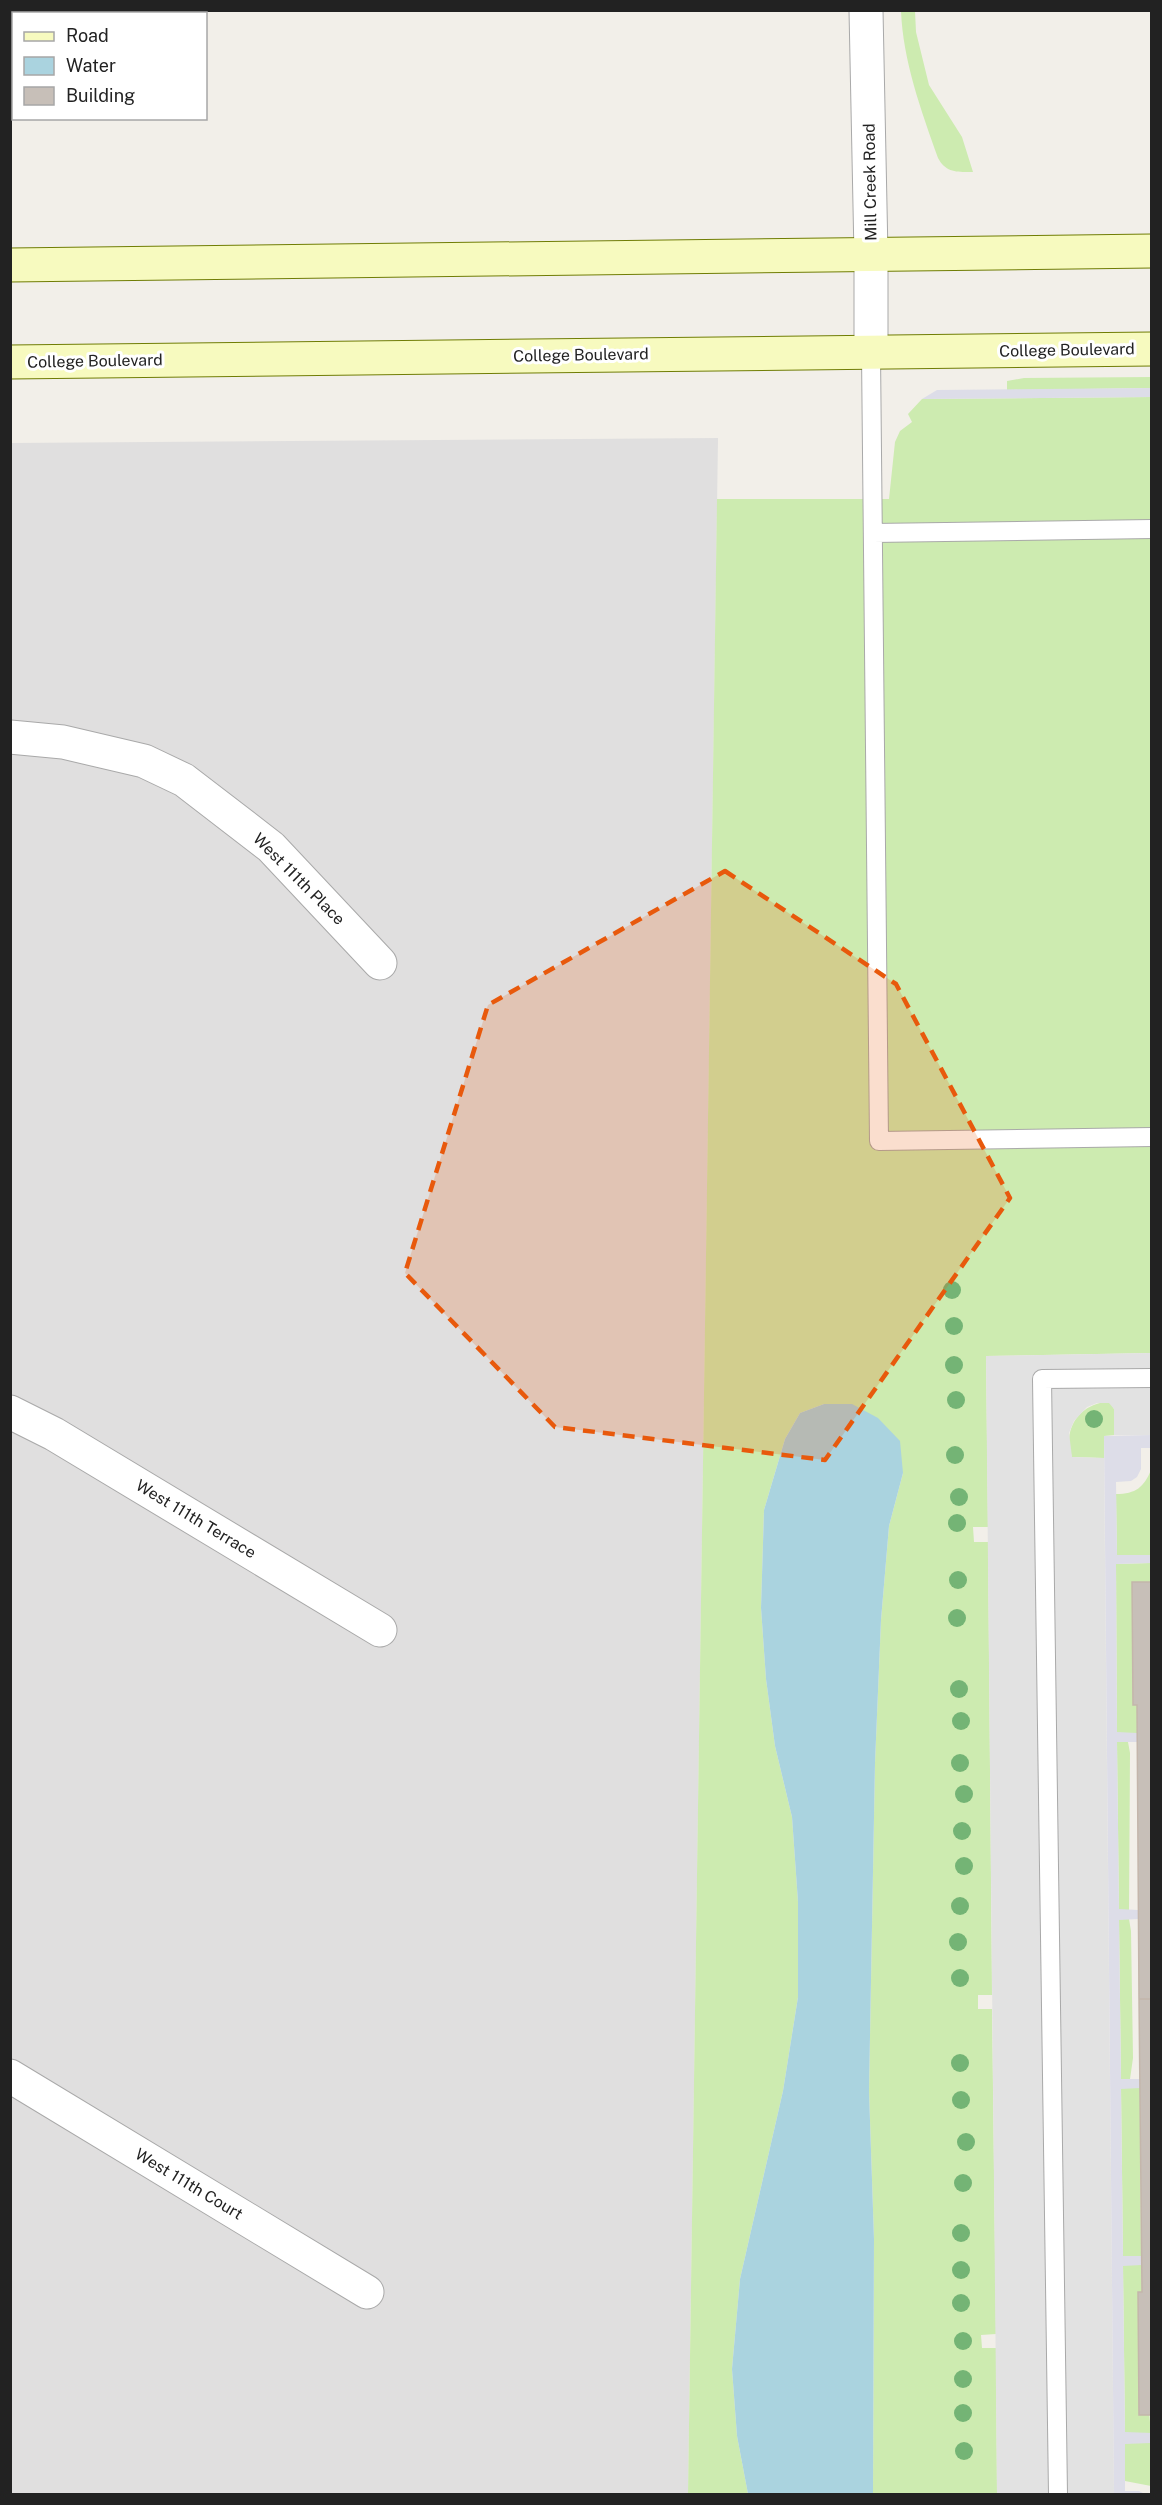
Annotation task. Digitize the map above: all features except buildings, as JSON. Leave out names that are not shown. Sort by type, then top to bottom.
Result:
[{"type":"main road","points":[[10,265],[1152,251]]},
{"type":"main road","name":"College Boulevard","points":[[10,362],[1152,350]]},
{"type":"street","name":"Mill Creek Road","points":[[866,10],[871,354]]},
{"type":"street","name":"West 111th Place","points":[[10,737],[63,742],[144,760],[184,780],[271,847],[380,963]]},
{"type":"street","name":"West 111th Terrace","points":[[10,1412],[54,1434],[380,1630]]},
{"type":"street","name":"West 111th Court","points":[[10,2076],[367,2292]]},
{"type":"lane","points":[[871,354],[879,1141],[1152,1137]]},
{"type":"lane","points":[[873,533],[1152,529]]},
{"type":"lane","points":[[1058,2494],[1042,1379],[1152,1378]]},
{"type":"highlighted area","points":[[725,871],[896,984],[1010,1198],[825,1460],[555,1427],[405,1273],[488,1005]]},
{"type":"shaded area","points":[[1151,388],[1151,397],[922,399],[937,390]]},
{"type":"shaded area","points":[[718,438],[688,2494],[11,2494],[10,443]]},
{"type":"shaded area","points":[[1151,1353],[1151,1435],[1114,1435],[1114,1409],[1109,1403],[1097,1403],[1087,1407],[1074,1421],[1069,1433],[1072,1457],[1104,1458],[1114,2494],[997,2494],[986,1356]]},
{"type":"shaded area","points":[[1152,1435],[1151,1448],[1141,1448],[1141,1469],[1137,1477],[1131,1481],[1116,1482],[1117,1555],[1151,1555],[1151,1563],[1116,1564],[1117,1732],[1137,1733],[1137,1742],[1117,1742],[1119,1909],[1138,1910],[1139,1919],[1119,1920],[1121,2079],[1140,2079],[1140,2088],[1121,2089],[1123,2256],[1141,2256],[1141,2265],[1123,2266],[1125,2432],[1152,2433],[1151,2443],[1125,2444],[1125,2491],[1139,2491],[1145,2494],[1114,2494],[1104,1436]]},
{"type":"green space","points":[[901,11],[915,11],[916,32],[929,85],[962,137],[973,172],[957,172],[948,169],[938,158],[909,67]]},
{"type":"green space","points":[[1151,377],[1151,388],[1007,390],[1007,381],[1024,378]]},
{"type":"green space","points":[[1151,397],[1151,1353],[986,1356],[988,1527],[973,1527],[974,1542],[988,1542],[992,1995],[978,1995],[978,2009],[992,2009],[996,2334],[981,2335],[982,2348],[996,2348],[997,2494],[873,2494],[874,2239],[869,2091],[875,1763],[881,1620],[889,1526],[903,1473],[824,1404],[800,1413],[785,1439],[764,1510],[761,1608],[766,1679],[775,1746],[792,1817],[798,1902],[798,1997],[783,2091],[740,2279],[732,2369],[737,2436],[748,2494],[688,2494],[717,499],[889,499],[895,442],[900,431],[912,422],[908,414],[922,399]]},
{"type":"green space","points":[[1100,1403],[1111,1403],[1114,1409],[1114,1435],[1104,1436],[1104,1458],[1072,1457],[1069,1439],[1074,1423],[1084,1410]]},
{"type":"green space","points":[[1151,1470],[1151,1555],[1117,1555],[1116,1494],[1134,1491],[1142,1485]]},
{"type":"green space","points":[[1151,1563],[1151,1582],[1132,1583],[1133,1705],[1137,1705],[1137,1733],[1117,1733],[1116,1564]]},
{"type":"green space","points":[[1117,1742],[1128,1742],[1130,1753],[1129,1910],[1119,1910]]},
{"type":"green space","points":[[1119,1919],[1129,1919],[1131,1931],[1133,2058],[1130,2079],[1121,2079]]},
{"type":"green space","points":[[1121,2088],[1140,2088],[1141,2256],[1123,2256]]},
{"type":"green space","points":[[1123,2265],[1141,2265],[1142,2292],[1138,2292],[1151,2433],[1125,2433]]},
{"type":"green space","points":[[1125,2443],[1151,2443],[1151,2486],[1125,2481]]},
{"type":"water","points":[[824,1404],[852,1404],[878,1418],[900,1441],[903,1473],[889,1526],[881,1620],[875,1763],[869,2091],[874,2239],[873,2494],[748,2494],[737,2436],[732,2369],[740,2279],[783,2091],[798,1997],[798,1902],[792,1817],[775,1746],[766,1679],[761,1608],[764,1510],[785,1439],[800,1413]]}]
